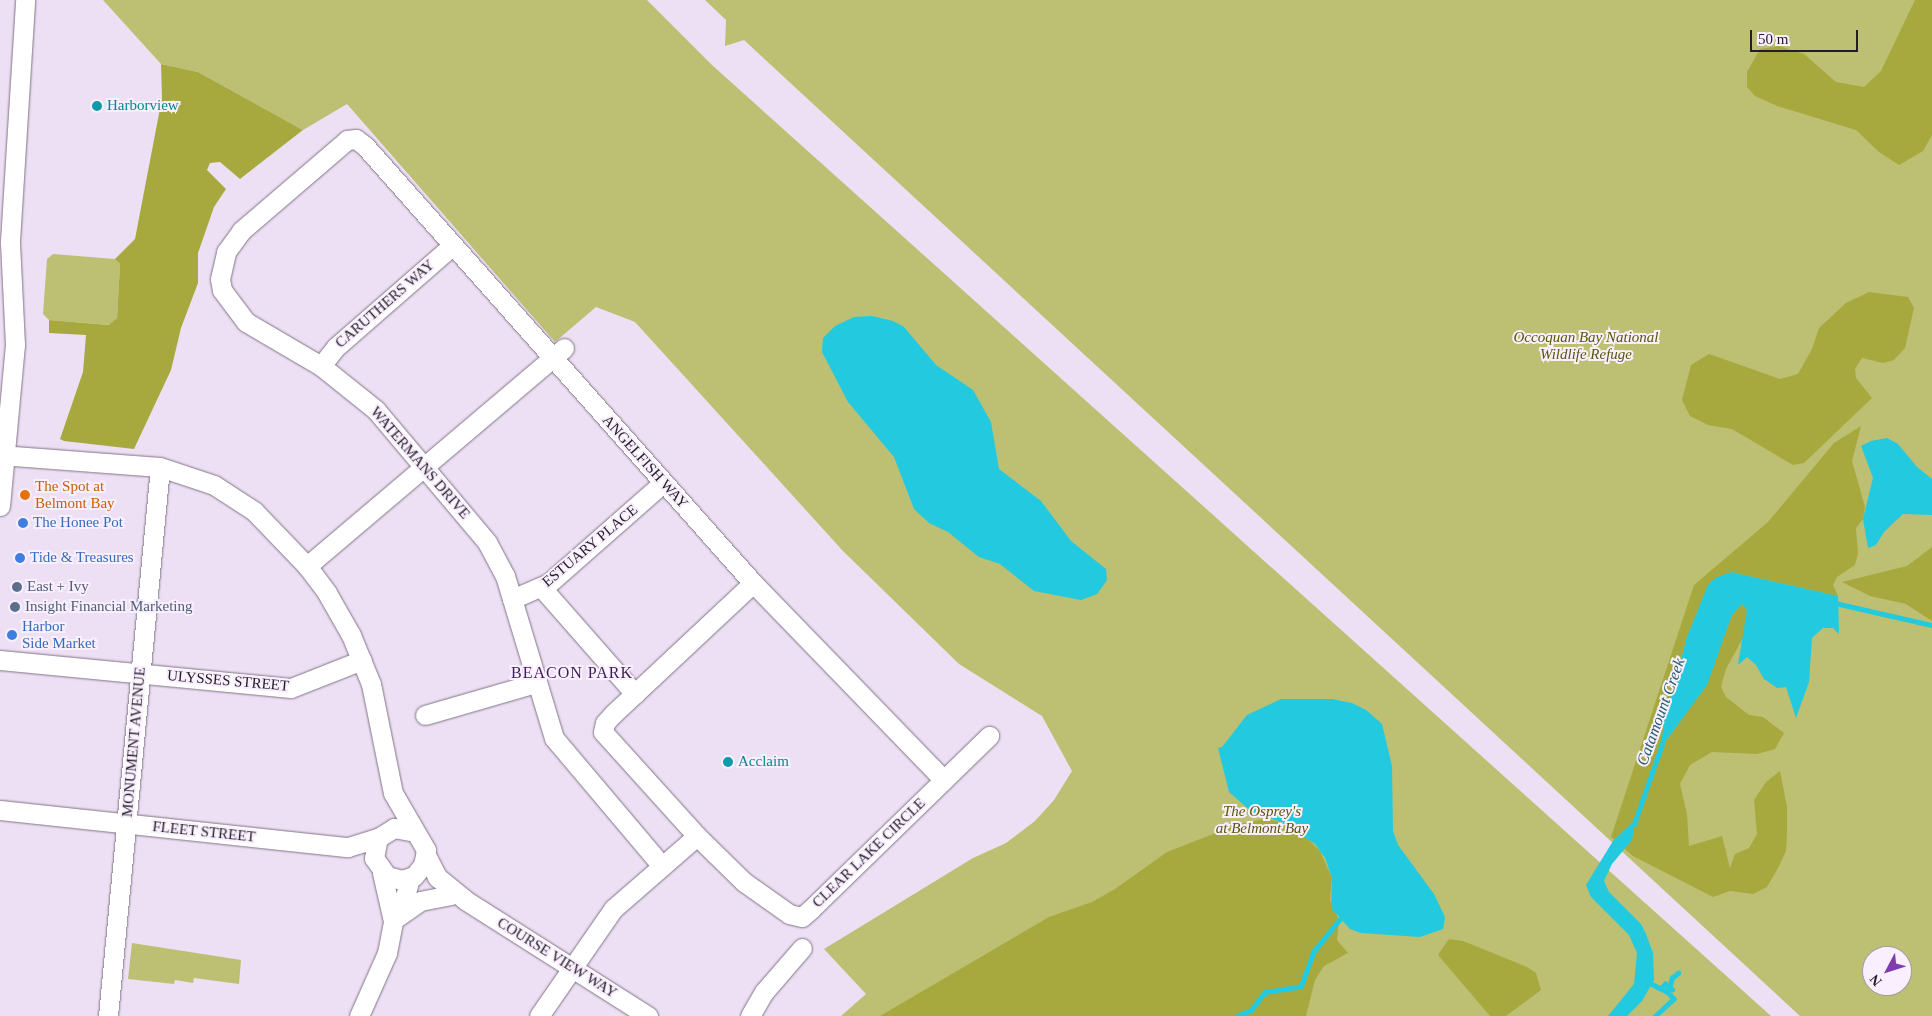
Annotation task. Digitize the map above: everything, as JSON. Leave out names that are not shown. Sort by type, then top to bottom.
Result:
[{"type":"street","points":[[0,506],[3,455],[15,345],[6,175],[25,0]]},
{"type":"street","name":"ANGELFISH WAY","points":[[353,138],[365,146],[453,245],[558,353],[663,483],[753,583],[944,780]]},
{"type":"street","name":"WATERMANS DRIVE","points":[[353,138],[342,143],[241,231],[226,252],[220,279],[226,298],[246,322],[321,366],[384,418],[426,466],[494,552],[512,599],[550,729],[559,746],[662,866]]},
{"type":"street","name":"CARUTHERS WAY","points":[[321,366],[336,347],[453,245]]},
{"type":"street","points":[[307,566],[558,353]]},
{"type":"street","points":[[3,455],[160,467],[196,477],[242,501],[270,526],[307,566],[339,611],[362,660],[378,708],[393,794],[415,832],[425,845],[426,855],[423,865],[412,877],[405,899],[393,921],[387,954],[359,1016]]},
{"type":"street","name":"MONUMENT AVENUE","points":[[108,1016],[160,467]]},
{"type":"street","name":"ESTUARY PLACE","points":[[512,599],[542,588],[663,483]]},
{"type":"street","name":"CLEAR LAKE CIRCLE","points":[[753,583],[605,723],[603,732],[697,836],[744,882],[789,914],[802,916],[989,736]]},
{"type":"street","points":[[542,588],[635,694]]},
{"type":"street","name":"ULYSSES STREET","points":[[0,660],[291,688],[362,660]]},
{"type":"street","points":[[425,715],[536,683]]},
{"type":"street","points":[[393,794],[382,835],[374,853],[393,921]]},
{"type":"street","name":"FLEET STREET","points":[[0,810],[348,847],[382,835]]},
{"type":"street","points":[[382,835],[399,827],[415,832]]},
{"type":"street","points":[[539,1016],[613,909],[697,836]]},
{"type":"street","name":"FLEET STREET","points":[[348,847],[379,868]]},
{"type":"street","name":"COURSE VIEW WAY","points":[[426,855],[437,877],[458,898]]},
{"type":"street","points":[[379,868],[398,880],[412,877]]},
{"type":"street","name":"COURSE VIEW WAY","points":[[412,877],[458,898],[648,1016]]},
{"type":"street","points":[[393,921],[420,901],[458,898]]},
{"type":"street","points":[[750,1016],[764,992],[802,948]]},
{"type":"green space","name":"The Osprey's at Belmont Bay","points":[[103,0],[647,0],[712,65],[1771,1016],[841,1016],[866,994],[824,949],[973,858],[1006,843],[1035,821],[1054,800],[1072,771],[1042,716],[959,664],[843,551],[635,322],[596,307],[555,342],[347,104],[303,130],[198,72],[161,64]]},
{"type":"green space","name":"Occoquan Bay National Wildlife Refuge","points":[[705,0],[1932,0],[1932,1016],[1800,1016],[744,40],[725,46],[726,20]]},
{"type":"green space","points":[[53,254],[115,259],[120,264],[117,318],[110,325],[49,320],[43,314],[47,259]]},
{"type":"green space","points":[[132,943],[241,960],[239,984],[194,978],[193,983],[175,980],[174,984],[128,979]]},
{"type":"shaded area","points":[[1915,0],[1932,0],[1932,135],[1923,151],[1899,165],[1879,152],[1856,130],[1777,106],[1755,96],[1747,87],[1747,72],[1760,49],[1779,46],[1804,54],[1836,82],[1864,87],[1881,71]]},
{"type":"shaded area","points":[[161,64],[198,72],[303,130],[240,179],[220,162],[210,163],[207,170],[226,189],[214,207],[198,253],[198,283],[181,328],[171,370],[134,449],[64,441],[60,439],[83,372],[86,335],[49,333],[49,320],[109,325],[117,318],[120,264],[115,259],[135,239],[162,98]]},
{"type":"shaded area","points":[[1869,292],[1908,297],[1914,308],[1905,348],[1894,360],[1883,363],[1862,358],[1855,369],[1856,378],[1872,398],[1804,463],[1793,465],[1732,429],[1708,425],[1690,416],[1682,400],[1691,365],[1709,354],[1780,379],[1798,374],[1812,349],[1819,328],[1846,303]]},
{"type":"shaded area","points":[[1861,426],[1852,461],[1865,507],[1863,519],[1856,528],[1858,554],[1855,565],[1837,577],[1833,585],[1838,596],[1731,572],[1708,586],[1687,637],[1665,718],[1661,748],[1706,685],[1732,615],[1742,604],[1747,610],[1744,636],[1726,669],[1721,687],[1726,697],[1749,715],[1763,717],[1784,733],[1775,749],[1757,754],[1712,752],[1690,765],[1680,784],[1687,814],[1689,846],[1722,836],[1730,868],[1735,854],[1749,848],[1757,834],[1754,800],[1766,782],[1780,771],[1787,807],[1787,834],[1786,851],[1778,868],[1767,887],[1753,894],[1730,891],[1713,897],[1633,856],[1611,837],[1694,585],[1768,522],[1834,443]]},
{"type":"shaded area","points":[[1932,547],[1932,621],[1906,604],[1870,596],[1842,582],[1907,566]]},
{"type":"shaded area","points":[[1265,819],[1281,822],[1306,837],[1320,851],[1332,878],[1330,900],[1339,920],[1337,940],[1348,953],[1324,966],[1315,980],[1306,1016],[880,1016],[1049,917],[1092,902],[1115,889],[1167,852],[1239,824]]},
{"type":"shaded area","points":[[1449,939],[1463,941],[1527,967],[1536,973],[1541,990],[1506,1016],[1490,1016],[1438,955]]},
{"type":"water","points":[[872,316],[893,321],[904,327],[936,365],[973,390],[991,422],[999,469],[1041,501],[1071,541],[1106,569],[1107,580],[1097,594],[1081,600],[1034,591],[1000,564],[979,557],[948,532],[929,523],[914,509],[894,457],[848,402],[822,352],[823,338],[835,326],[854,317]]},
{"type":"water","points":[[1887,438],[1898,444],[1917,467],[1932,479],[1932,515],[1903,514],[1884,532],[1876,545],[1868,548],[1863,519],[1873,478],[1861,446],[1871,441]]},
{"type":"water","points":[[1731,572],[1838,596],[1839,634],[1833,628],[1823,628],[1812,638],[1809,682],[1796,718],[1786,687],[1777,688],[1764,679],[1756,665],[1747,657],[1738,665],[1747,610],[1742,604],[1732,615],[1707,685],[1660,749],[1665,718],[1687,637],[1708,585],[1715,578]]},
{"type":"water","points":[[1281,699],[1332,699],[1352,703],[1366,710],[1382,724],[1392,766],[1393,831],[1398,845],[1434,894],[1445,917],[1443,929],[1420,937],[1361,933],[1350,929],[1331,908],[1332,878],[1325,858],[1315,844],[1281,822],[1252,812],[1229,792],[1218,748],[1222,747],[1247,715]]},
{"type":"water","points":[[1635,820],[1632,840],[1612,864],[1604,881],[1609,892],[1641,924],[1653,953],[1654,980],[1642,1001],[1627,1016],[1608,1016],[1634,984],[1637,953],[1629,935],[1591,897],[1586,885],[1613,841]]},
{"type":"waterway","name":"Catamount Creek","points":[[1835,603],[1932,625]]},
{"type":"waterway","name":"Catamount Creek","points":[[1634,824],[1662,744]]},
{"type":"waterway","points":[[1237,1016],[1251,1010],[1265,992],[1301,986],[1314,951],[1339,920]]},
{"type":"waterway","points":[[1668,992],[1672,978],[1678,973]]},
{"type":"waterway","points":[[1648,982],[1668,992],[1674,999],[1656,1016]]},
{"type":"waterway","points":[[1661,988],[1665,984],[1672,989]]},
{"type":"place","name":"Harborview","points":[[97,106]]},
{"type":"place","name":"The Spot at Belmont Bay","points":[[25,495]]},
{"type":"place","name":"The Honee Pot","points":[[23,523]]},
{"type":"place","name":"Tide & Treasures","points":[[20,558]]},
{"type":"place","name":"East + Ivy","points":[[17,587]]},
{"type":"place","name":"Insight Financial Marketing","points":[[15,607]]},
{"type":"place","name":"Harbor Side Market","points":[[12,635]]},
{"type":"place","name":"Acclaim","points":[[728,762]]},
{"type":"district","name":"BEACON PARK","points":[[572,673]]}]
